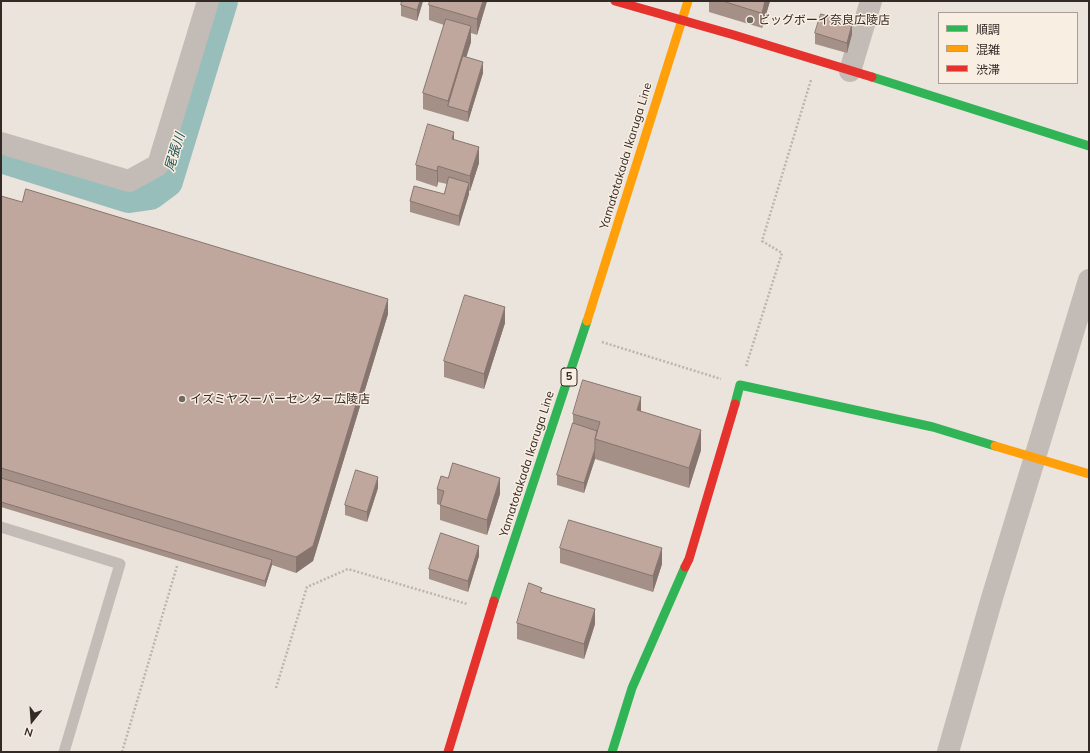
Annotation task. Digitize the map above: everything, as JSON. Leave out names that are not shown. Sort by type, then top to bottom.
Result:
[{"type":"street","points":[[1,143],[130,182],[158,165],[208,1]]},
{"type":"street","points":[[615,1],[682,19],[1089,146]]},
{"type":"street","name":"Yamatotakada Ikaruga Line","points":[[448,752],[485,627],[582,336],[688,1]]},
{"type":"street","points":[[850,71],[871,1]]},
{"type":"street","points":[[948,752],[992,598],[1089,280]]},
{"type":"street","points":[[612,752],[632,688],[688,559],[740,385],[933,428],[1089,474]]},
{"type":"lane","points":[[1,527],[120,564],[64,752]]},
{"type":"path","points":[[582,336],[740,385],[782,253],[762,241],[817,61]]},
{"type":"path","points":[[122,752],[177,566]]},
{"type":"path","points":[[276,688],[307,587],[348,569],[467,604]]},
{"type":"building","points":[[402,1],[420,1],[417,10],[401,5]]},
{"type":"building","points":[[430,1],[483,1],[477,19],[429,5]]},
{"type":"building","points":[[723,1],[765,1],[762,13]]},
{"type":"building","points":[[821,14],[852,24],[847,43],[815,33]]},
{"type":"building","points":[[446,19],[471,26],[448,101],[423,93]]},
{"type":"building","points":[[463,56],[483,62],[468,112],[448,106]]},
{"type":"building","points":[[428,124],[454,132],[452,139],[479,147],[470,176],[438,166],[437,171],[416,165]]},
{"type":"building","points":[[449,177],[469,183],[459,216],[410,201],[414,186],[444,194]]},
{"type":"building","name":"イズミヤスーパーセンター広陵店","points":[[26,189],[388,299],[313,546],[296,557],[1,468],[1,196],[22,202]]},
{"type":"building","points":[[465,295],[505,307],[484,374],[444,361]]},
{"type":"building","points":[[583,380],[641,397],[637,410],[701,430],[689,468],[595,439],[600,422],[573,414]]},
{"type":"building","points":[[573,423],[597,431],[595,449],[584,483],[557,475]]},
{"type":"building","points":[[453,463],[500,478],[487,520],[440,505],[444,491],[437,489],[441,476],[448,478]]},
{"type":"building","points":[[356,470],[378,477],[367,512],[345,505]]},
{"type":"building","points":[[1,478],[272,560],[265,581],[1,502]]},
{"type":"building","points":[[569,520],[662,548],[653,576],[560,548]]},
{"type":"building","points":[[441,533],[479,546],[468,581],[429,569]]},
{"type":"building","points":[[529,583],[542,588],[540,592],[595,609],[584,644],[517,623]]},
{"type":"waterway","name":"尾張川","points":[[1,156],[129,196],[150,193],[166,181],[221,1]]},
{"type":"traffic: fast","points":[[872,77],[1089,146]]},
{"type":"traffic: fast","points":[[494,601],[587,321]]},
{"type":"traffic: fast","points":[[735,404],[740,385],[933,427],[995,446]]},
{"type":"traffic: fast","points":[[612,752],[632,688],[685,567]]},
{"type":"traffic: slow","points":[[587,321],[688,1]]},
{"type":"traffic: slow","points":[[995,446],[1089,474]]},
{"type":"traffic: jam","points":[[615,1],[872,77]]},
{"type":"traffic: jam","points":[[685,567],[689,559],[735,404]]},
{"type":"traffic: jam","points":[[448,752],[494,601]]},
{"type":"place","name":"ビッグボーイ奈良広陵店","points":[[750,20]]},
{"type":"place","name":"イズミヤスーパーセンター広陵店","points":[[182,399]]}]
